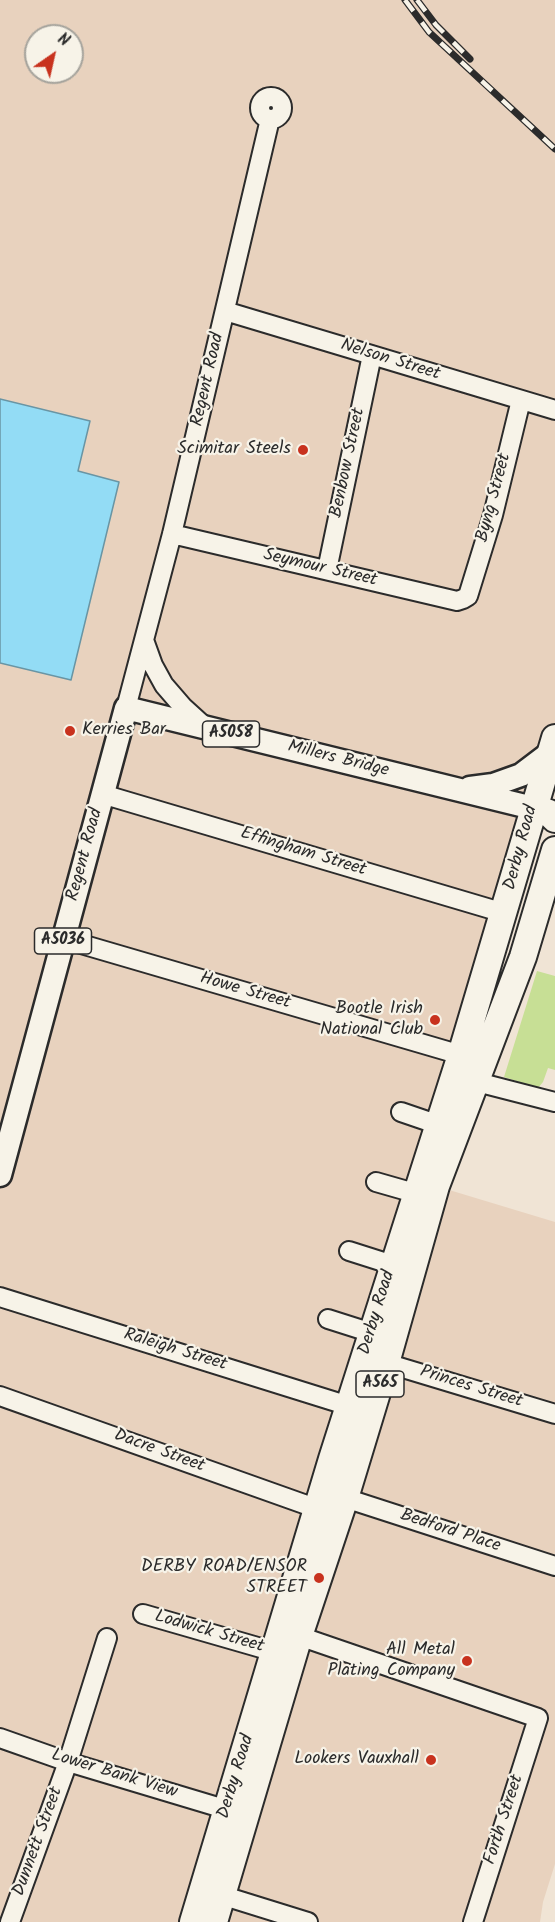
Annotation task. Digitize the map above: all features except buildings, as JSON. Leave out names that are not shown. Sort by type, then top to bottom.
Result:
[{"type":"highway","name":"Derby Road","points":[[193,1922],[349,1406],[418,1194],[504,913],[549,809],[553,746]]},
{"type":"highway","name":"Derby Road","points":[[214,1922],[299,1636],[345,1498],[386,1363],[435,1186],[477,1082],[523,957],[555,850]]},
{"type":"main road","name":"Millers Bridge","points":[[126,708],[456,789],[549,809]]},
{"type":"main road","name":"Regent Road","points":[[0,1175],[126,708]]},
{"type":"main road","points":[[456,789],[494,785],[521,775],[553,746]]},
{"type":"street","name":"Regent Road","points":[[126,708],[172,534],[270,119]]},
{"type":"street","name":"Nelson Street","points":[[225,311],[555,410]]},
{"type":"street","name":"Benbow Street","points":[[327,570],[372,355]]},
{"type":"street","name":"Byng Street","points":[[468,596],[493,515],[520,400]]},
{"type":"street","name":"Seymour Street","points":[[172,534],[458,601],[468,596]]},
{"type":"street","points":[[144,640],[153,665],[164,685],[205,727]]},
{"type":"street","name":"Effingham Street","points":[[102,794],[504,913]]},
{"type":"street","name":"Howe Street","points":[[64,939],[461,1055]]},
{"type":"street","points":[[477,1082],[553,1095]]},
{"type":"street","points":[[401,1112],[439,1125]]},
{"type":"street","points":[[376,1182],[418,1194]]},
{"type":"street","points":[[349,1251],[393,1265]]},
{"type":"street","name":"Raleigh Street","points":[[0,1297],[349,1406]]},
{"type":"street","points":[[328,1319],[372,1333]]},
{"type":"street","name":"Princes Street","points":[[386,1363],[555,1414]]},
{"type":"street","name":"Dacre Street","points":[[0,1396],[318,1509]]},
{"type":"street","name":"Bedford Place","points":[[345,1498],[555,1566]]},
{"type":"street","name":"Lodwick Street","points":[[143,1614],[275,1652]]},
{"type":"street","name":"Forth Street","points":[[299,1636],[538,1718],[473,1922]]},
{"type":"street","name":"Dunnett Street","points":[[10,1922],[68,1762],[107,1638]]},
{"type":"street","name":"Lower Bank View","points":[[0,1738],[68,1762],[228,1810]]},
{"type":"street","points":[[221,1895],[308,1922]]},
{"type":"shaded area","points":[[0,0],[555,0],[555,738],[193,1922],[0,1922]]},
{"type":"shaded area","points":[[436,1186],[555,1222],[555,1864],[543,1902],[540,1922],[214,1922]]},
{"type":"green space","points":[[537,971],[555,976],[555,1070],[548,1068],[538,1088],[504,1077]]},
{"type":"water","points":[[0,399],[90,421],[78,471],[119,482],[71,680],[0,663]]},
{"type":"railway","points":[[405,0],[429,32],[555,149]]},
{"type":"railway","points":[[417,0],[436,25],[470,59]]},
{"type":"place","name":"Scimitar Steels","points":[[303,450]]},
{"type":"place","name":"Kerries Bar","points":[[70,731]]},
{"type":"place","name":"Bootle Irish National Club","points":[[435,1020]]},
{"type":"place","name":"DERBY ROAD/ENSOR STREET","points":[[319,1578]]},
{"type":"place","name":"All Metal Plating Company","points":[[467,1661]]},
{"type":"place","name":"Lookers Vauxhall","points":[[431,1760]]}]
